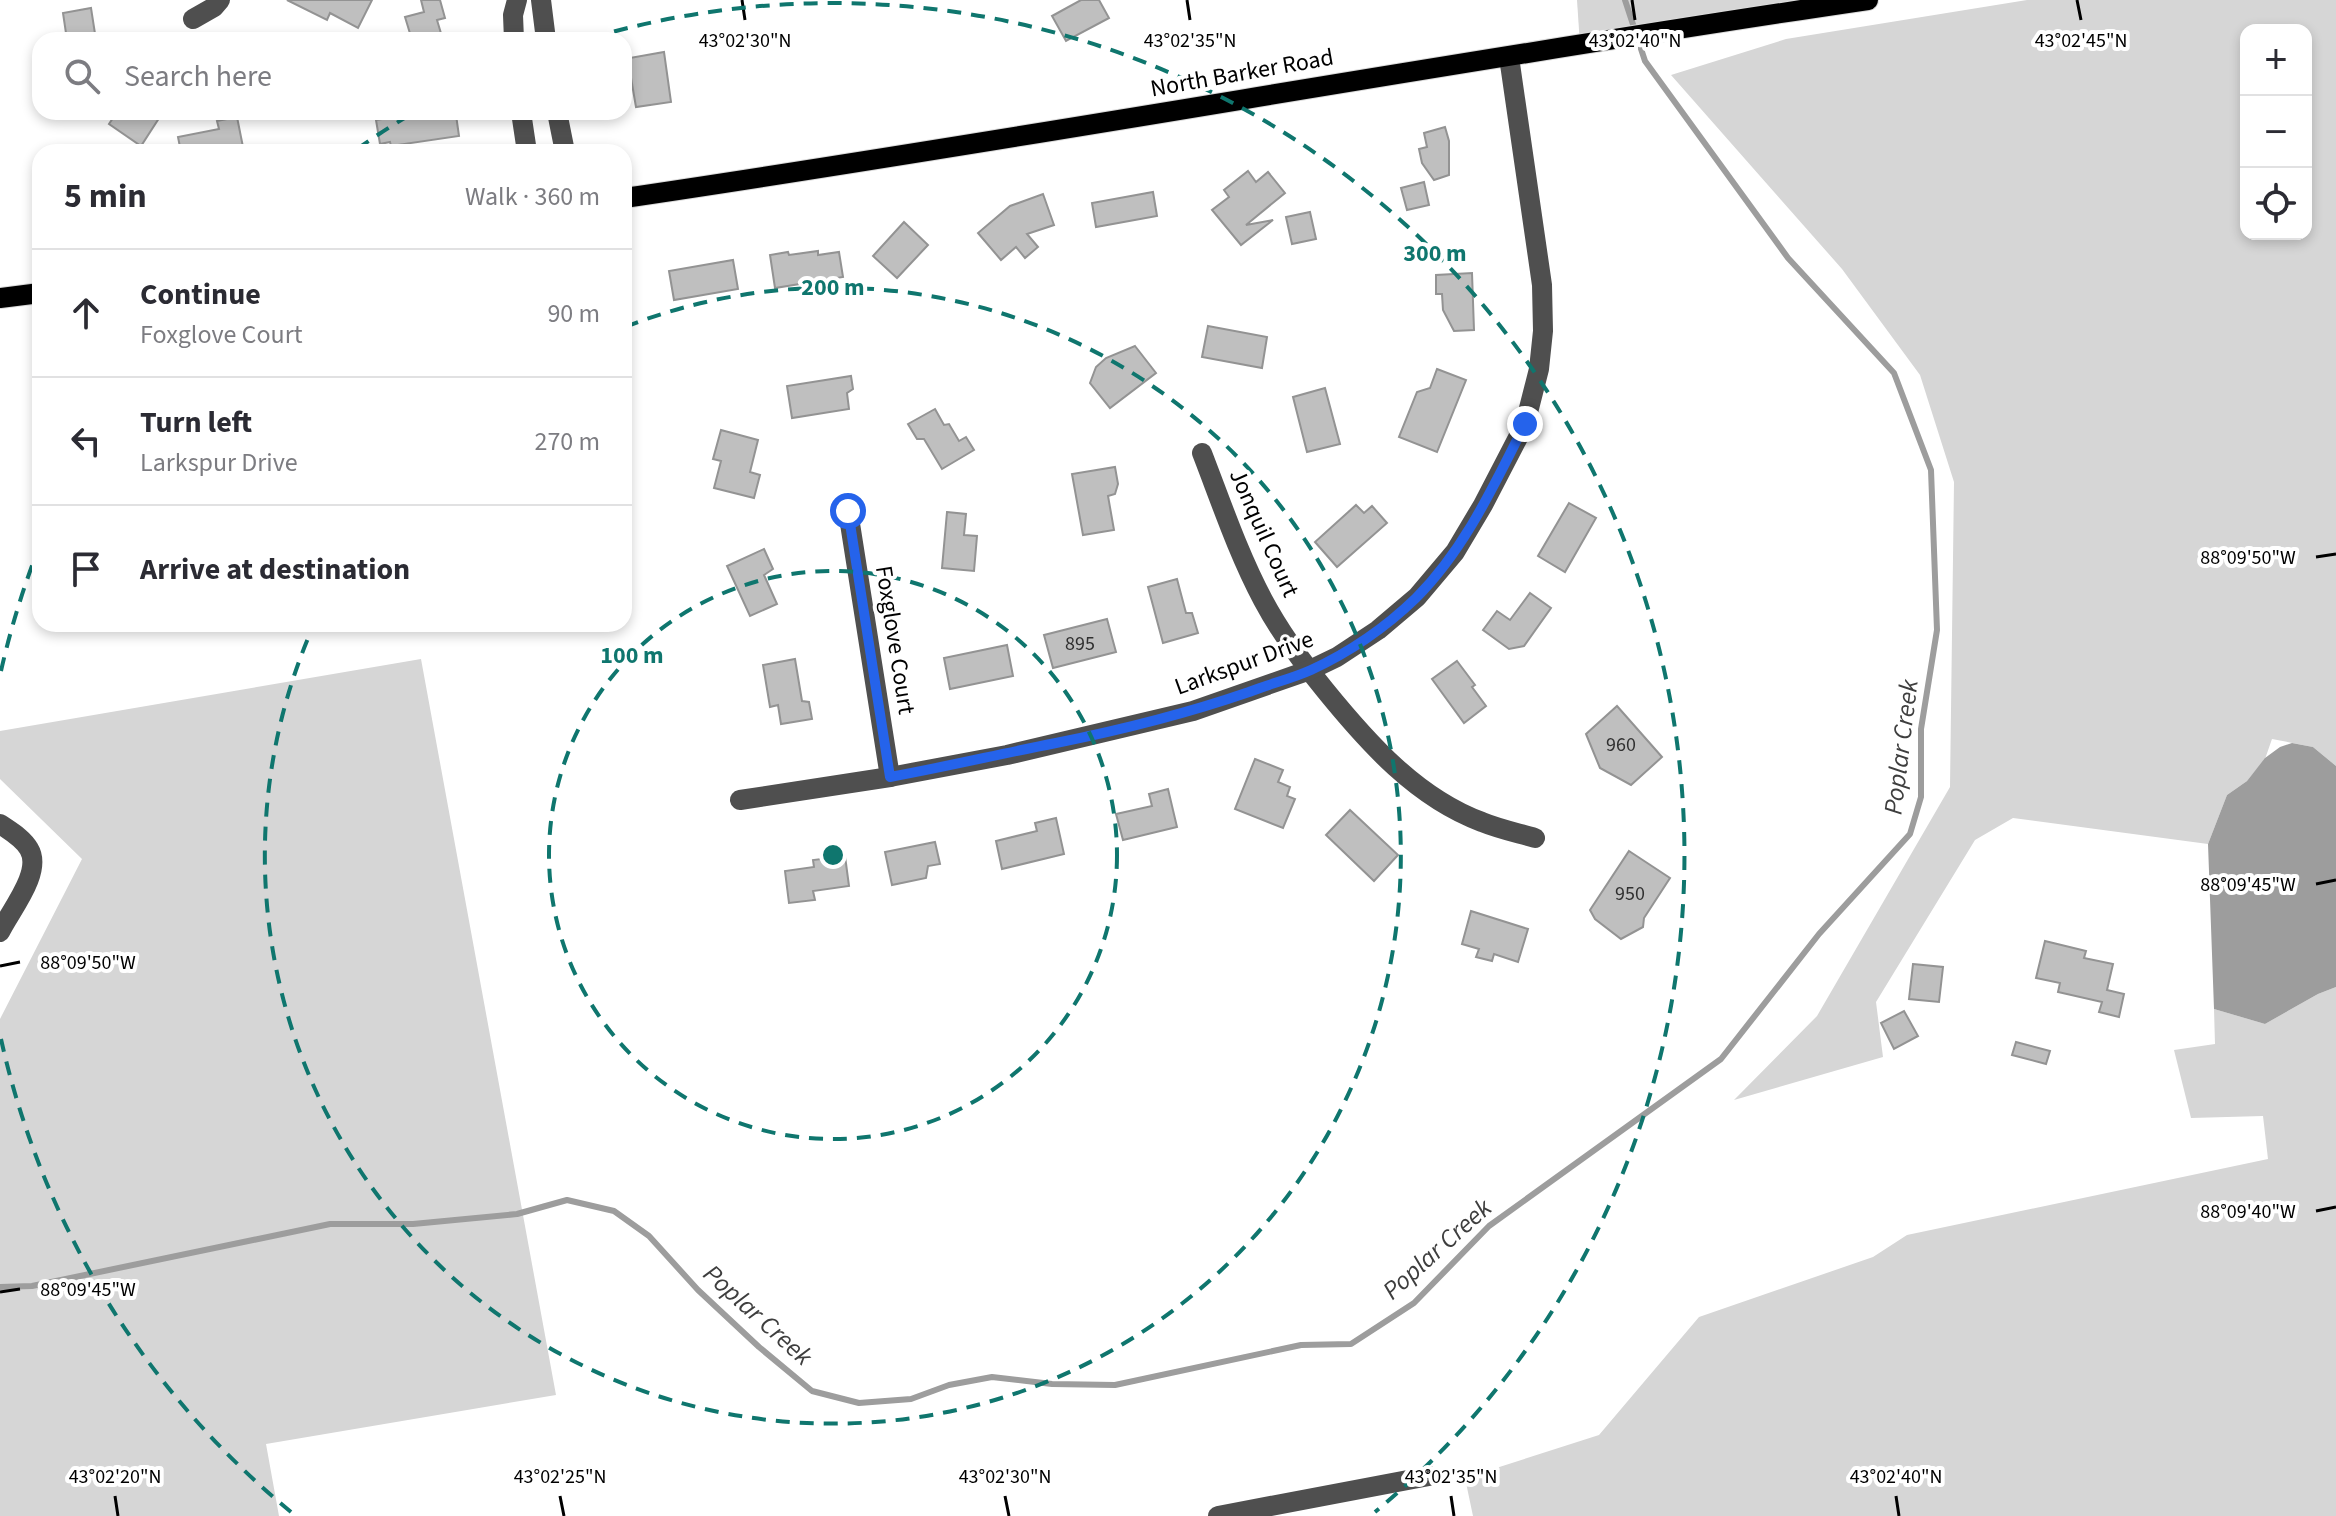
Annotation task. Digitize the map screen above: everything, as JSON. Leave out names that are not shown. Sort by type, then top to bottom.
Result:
[{"type":"main road","name":"North Barker Road","points":[[632,197],[1868,0]]},
{"type":"main road","points":[[0,298],[32,294]]},
{"type":"street","points":[[193,19],[220,0]]},
{"type":"street","points":[[514,32],[513,15],[517,0]]},
{"type":"street","points":[[541,0],[545,32]]},
{"type":"street","name":"Larkspur Drive","points":[[740,800],[1007,755],[1193,711],[1310,670],[1337,657],[1378,630],[1417,597],[1455,552],[1483,505],[1525,424],[1539,369],[1543,331],[1542,285],[1509,57]]},
{"type":"street","points":[[522,120],[526,144]]},
{"type":"street","points":[[559,120],[563,144]]},
{"type":"street","name":"Jonquil Court","points":[[1202,453],[1229,525],[1263,600],[1285,637],[1351,721],[1395,767],[1442,801],[1481,822],[1535,838]]},
{"type":"street","name":"Foxglove Court","points":[[848,511],[890,777]]},
{"type":"street","points":[[0,824],[22,840],[31,851],[33,864],[28,883],[0,932]]},
{"type":"street","points":[[1218,1516],[1298,1509],[1429,1476]]},
{"type":"shaded area","points":[[1577,0],[1868,0],[1580,45]]},
{"type":"shaded area","points":[[2027,0],[2336,0],[2336,766],[2313,747],[2272,739],[2265,759],[2247,781],[2227,795],[2208,844],[2013,818],[1975,840],[1876,1002],[1883,1057],[1734,1100],[1817,1016],[1950,787],[1954,482],[1920,375],[1842,269],[1671,75],[1786,39]]},
{"type":"shaded area","points":[[421,659],[556,1395],[266,1444],[279,1516],[0,1516],[0,1019],[82,859],[0,779],[0,731]]},
{"type":"shaded area","points":[[2292,743],[2313,747],[2336,766],[2336,987],[2265,1024],[2214,1009],[2208,844],[2227,795],[2247,781],[2265,758]]},
{"type":"shaded area","points":[[2336,987],[2336,1516],[1473,1516],[1465,1478],[1599,1435],[1699,1317],[1873,1257],[1907,1235],[2268,1159],[2263,1116],[2191,1118],[2174,1050],[2215,1044],[2214,1009],[2265,1024]]},
{"type":"building","points":[[287,0],[372,0],[358,28],[330,13],[327,20]]},
{"type":"building","points":[[421,0],[440,0],[445,18],[437,20],[441,32],[410,32],[405,17],[424,12]]},
{"type":"building","points":[[1081,0],[1099,0],[1109,18],[1066,41],[1052,16]]},
{"type":"building","points":[[91,8],[95,32],[66,32],[63,13]]},
{"type":"building","points":[[664,52],[671,102],[636,107],[632,58]]},
{"type":"building","points":[[112,120],[158,120],[142,144],[109,124]]},
{"type":"building","points":[[238,120],[242,144],[179,144],[178,137],[219,129],[217,121]]},
{"type":"building","points":[[376,120],[457,120],[459,136],[405,144],[380,144]]},
{"type":"building","points":[[1445,127],[1449,141],[1449,175],[1434,180],[1422,163],[1419,149],[1427,147],[1424,133]]},
{"type":"building","points":[[1248,171],[1256,182],[1268,172],[1285,193],[1246,225],[1273,220],[1241,245],[1212,210],[1229,197],[1224,190]]},
{"type":"building","points":[[1424,182],[1429,205],[1407,210],[1401,188]]},
{"type":"building","points":[[1153,192],[1157,216],[1096,227],[1092,203]]},
{"type":"building","points":[[1043,194],[1054,225],[1027,234],[1038,247],[1025,258],[1016,247],[1001,260],[978,233],[1010,206]]},
{"type":"building","points":[[1310,212],[1316,239],[1292,244],[1286,217]]},
{"type":"building","points":[[904,222],[928,245],[897,278],[873,256]]},
{"type":"building","points":[[818,251],[818,255],[839,252],[843,277],[775,288],[770,255]]},
{"type":"building","points":[[733,260],[738,289],[674,300],[669,271]]},
{"type":"building","points":[[1472,273],[1474,330],[1454,331],[1443,310],[1442,294],[1436,294],[1436,275]]},
{"type":"building","points":[[1208,326],[1267,337],[1262,368],[1202,357]]},
{"type":"building","points":[[1135,346],[1156,373],[1110,408],[1090,383],[1096,367],[1106,358]]},
{"type":"building","points":[[1437,369],[1466,380],[1437,452],[1399,437],[1417,392],[1430,388]]},
{"type":"building","points":[[851,376],[853,389],[847,393],[849,409],[792,418],[787,386]]},
{"type":"building","points":[[1325,388],[1340,444],[1307,452],[1293,397]]},
{"type":"building","points":[[935,409],[959,441],[966,437],[974,450],[942,469],[924,439],[917,439],[908,424]]},
{"type":"building","points":[[721,430],[758,440],[750,472],[760,475],[754,498],[714,488],[721,461],[713,459]]},
{"type":"building","points":[[1115,467],[1118,484],[1115,494],[1108,496],[1114,530],[1083,535],[1072,474]]},
{"type":"building","points":[[1569,503],[1596,518],[1565,572],[1538,556]]},
{"type":"building","points":[[1356,505],[1364,513],[1372,506],[1387,523],[1337,567],[1315,542]]},
{"type":"building","points":[[947,512],[966,514],[964,535],[977,536],[974,571],[942,568]]},
{"type":"building","points":[[764,549],[773,569],[764,575],[777,604],[750,616],[727,566]]},
{"type":"building","points":[[1177,579],[1186,613],[1192,613],[1198,633],[1163,643],[1148,587]]},
{"type":"building","points":[[1530,593],[1551,608],[1524,646],[1509,649],[1483,630],[1497,611],[1510,620]]},
{"type":"building","points":[[1107,619],[1116,652],[1053,668],[1044,635]]},
{"type":"building","points":[[1007,645],[1013,676],[950,689],[944,658]]},
{"type":"building","points":[[795,659],[802,701],[809,702],[812,719],[781,724],[778,705],[770,707],[763,665]]},
{"type":"building","points":[[1457,661],[1486,706],[1464,723],[1432,679]]},
{"type":"building","points":[[1617,706],[1662,757],[1631,785],[1600,768],[1586,734]]},
{"type":"building","points":[[1255,759],[1283,770],[1278,782],[1290,787],[1287,796],[1295,799],[1283,828],[1235,809]]},
{"type":"building","points":[[1168,789],[1177,827],[1123,840],[1116,814],[1152,806],[1149,794]]},
{"type":"building","points":[[1350,810],[1398,855],[1374,881],[1326,835]]},
{"type":"building","points":[[1056,818],[1064,854],[1002,869],[996,841],[1037,831],[1035,823]]},
{"type":"building","points":[[935,842],[940,864],[928,866],[926,878],[892,885],[885,852]]},
{"type":"building","points":[[1629,851],[1670,878],[1644,918],[1643,927],[1621,939],[1595,919],[1590,910]]},
{"type":"building","points":[[845,856],[849,886],[813,891],[815,900],[789,903],[785,871],[814,867],[813,860]]},
{"type":"building","points":[[1471,911],[1528,929],[1518,962],[1494,954],[1492,961],[1476,957],[1479,949],[1462,944]]},
{"type":"building","points":[[2045,941],[2086,951],[2084,958],[2113,964],[2107,990],[2124,994],[2119,1017],[2099,1012],[2102,1002],[2058,992],[2060,983],[2036,978]]},
{"type":"building","points":[[1913,964],[1943,967],[1939,1002],[1909,999]]},
{"type":"building","points":[[1904,1011],[1918,1036],[1894,1049],[1881,1023]]},
{"type":"building","points":[[2016,1042],[2050,1051],[2046,1064],[2012,1055]]},
{"type":"waterway","name":"Poplar Creek","points":[[0,1287],[32,1286],[330,1224],[413,1224],[517,1214],[567,1200],[614,1211],[649,1236],[698,1290],[812,1391],[859,1403],[911,1399],[949,1385],[992,1377],[1052,1384],[1115,1385],[1301,1345],[1351,1344],[1414,1303],[1489,1226],[1721,1059],[1819,934],[1910,834],[1921,797],[1921,729],[1937,630],[1931,470],[1894,373],[1788,258],[1645,61],[1625,0]]},
{"type":"route","points":[[848,511],[890,777],[1007,755],[1193,711],[1310,670],[1337,657],[1397,615],[1417,597],[1455,552],[1525,424]]}]
